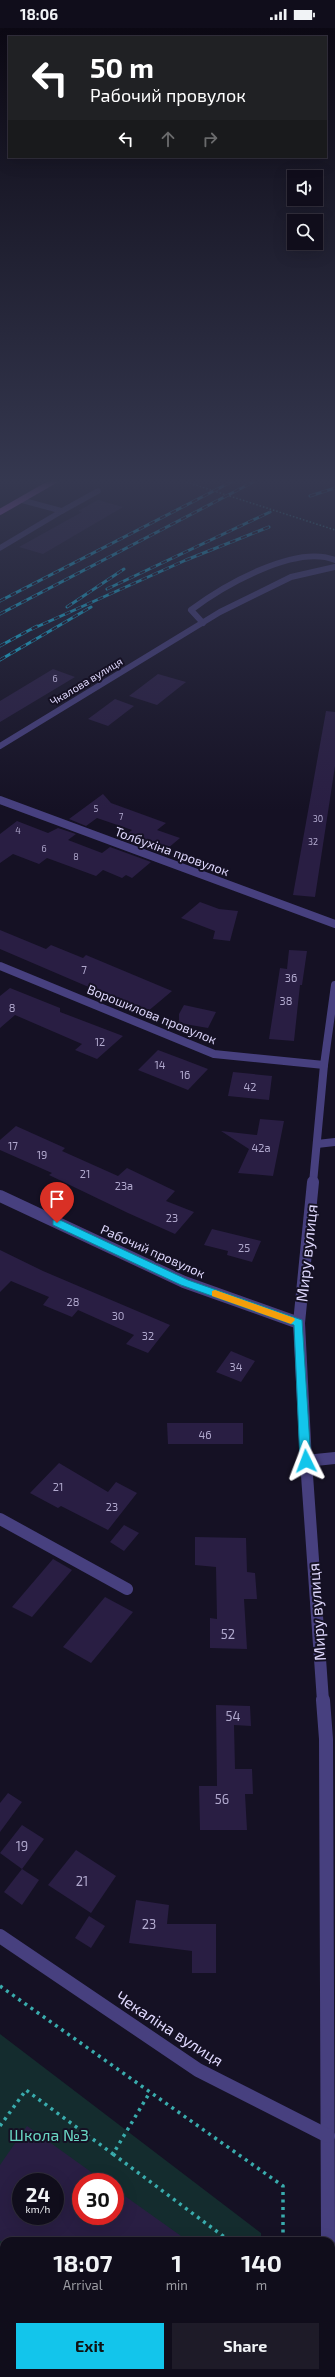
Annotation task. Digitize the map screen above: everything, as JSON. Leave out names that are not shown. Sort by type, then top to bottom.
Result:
[{"type":"street","points":[[203,623],[191,610],[200,603],[224,591]]},
{"type":"street","name":"Чкалова вулиця","points":[[0,746],[203,623],[265,591]]},
{"type":"street","name":"Толбухіна провулок","points":[[0,800],[335,924]]},
{"type":"street","name":"Ворошилова провулок","points":[[0,966],[214,1054],[324,1064]]},
{"type":"street","name":"Миру вулиця","points":[[328,2237],[330,1739],[306,1461],[298,1323],[324,1064],[335,985]]},
{"type":"street","points":[[317,1144],[335,1142]]},
{"type":"street","name":"Рабочий провулок","points":[[0,1196],[184,1282],[298,1323]]},
{"type":"street","points":[[306,1461],[335,1458]]},
{"type":"street","points":[[0,1519],[127,1589]]},
{"type":"street","name":"Чекаліна вулиця","points":[[0,1936],[198,2070],[328,2136]]},
{"type":"path","points":[[0,1986],[283,2186],[282,2237]]},
{"type":"path","points":[[0,2126],[26,2090],[224,2237]]},
{"type":"path","points":[[114,2154],[150,2092]]},
{"type":"green space","name":"Школа №3","points":[[0,2034],[261,2233],[261,2237],[0,2237]]},
{"type":"building","points":[[53,669],[75,677],[0,722],[0,701]]},
{"type":"building","points":[[158,674],[186,682],[157,705],[129,696]]},
{"type":"building","points":[[115,699],[134,706],[108,726],[88,719]]},
{"type":"building","points":[[326,711],[335,712],[335,766],[315,897],[293,895]]},
{"type":"building","points":[[103,794],[111,803],[166,823],[157,830],[180,838],[161,854],[121,839],[132,830],[97,818],[86,826],[69,819]]},
{"type":"building","points":[[17,821],[48,833],[58,828],[76,834],[68,840],[102,853],[110,847],[151,862],[132,878],[126,875],[122,878],[103,870],[96,876],[47,858],[39,864],[13,854],[0,863],[0,834]]},
{"type":"building","points":[[200,902],[219,909],[238,911],[230,941],[213,939],[215,931],[181,918]]},
{"type":"building","points":[[0,930],[46,949],[51,945],[83,958],[86,955],[172,991],[147,1012],[0,949]]},
{"type":"building","points":[[289,950],[307,951],[302,985],[300,985],[294,1041],[269,1039],[280,968],[287,969]]},
{"type":"building","points":[[10,988],[60,1008],[60,1012],[123,1036],[97,1059],[75,1050],[82,1044],[15,1015],[0,1028],[0,996]]},
{"type":"building","points":[[184,1005],[216,1012],[208,1028],[179,1023],[179,1014]]},
{"type":"building","points":[[158,1050],[208,1069],[188,1090],[138,1070]]},
{"type":"building","points":[[233,1072],[272,1076],[269,1100],[228,1096]]},
{"type":"building","points":[[260,1119],[284,1121],[273,1176],[238,1173],[249,1149],[221,1131],[257,1135]]},
{"type":"building","points":[[16,1126],[65,1148],[62,1151],[118,1176],[127,1168],[175,1191],[166,1201],[194,1212],[175,1234],[49,1175],[52,1173],[0,1150],[0,1140]]},
{"type":"building","points":[[212,1229],[261,1241],[252,1262],[227,1255],[228,1251],[204,1245]]},
{"type":"building","points":[[0,1250],[43,1271],[170,1325],[148,1353],[126,1344],[134,1335],[78,1310],[72,1317],[43,1305],[49,1297],[11,1281],[0,1292]]},
{"type":"building","points":[[231,1351],[255,1361],[241,1382],[216,1372]]},
{"type":"building","points":[[167,1423],[243,1423],[243,1444],[168,1444]]},
{"type":"building","points":[[59,1463],[108,1492],[116,1482],[137,1493],[108,1530],[61,1506],[58,1508],[30,1493]]},
{"type":"building","points":[[124,1525],[139,1533],[124,1551],[110,1542]]},
{"type":"building","points":[[195,1537],[246,1538],[247,1572],[255,1573],[257,1599],[244,1599],[247,1649],[210,1648],[210,1618],[217,1619],[216,1567],[195,1565]]},
{"type":"building","points":[[53,1559],[72,1570],[32,1617],[12,1607]]},
{"type":"building","points":[[105,1597],[133,1612],[91,1663],[63,1647]]},
{"type":"building","points":[[216,1705],[250,1706],[251,1726],[234,1725],[235,1769],[252,1769],[253,1794],[245,1794],[247,1830],[200,1830],[199,1786],[217,1786]]},
{"type":"building","points":[[8,1793],[22,1802],[0,1832],[0,1803]]},
{"type":"building","points":[[22,1825],[44,1839],[22,1869],[0,1853]]},
{"type":"building","points":[[76,1850],[116,1876],[91,1913],[48,1885]]},
{"type":"building","points":[[22,1869],[39,1880],[22,1905],[4,1892]]},
{"type":"building","points":[[136,1900],[169,1905],[167,1924],[216,1924],[216,1973],[192,1973],[192,1951],[129,1943]]},
{"type":"building","points":[[89,1916],[105,1926],[91,1948],[75,1938]]},
{"type":"building","points":[[27,2126],[92,2173],[72,2173],[72,2225],[124,2225],[124,2195],[182,2237],[0,2237],[0,2165]]},
{"type":"railway","points":[[0,601],[20,591]]},
{"type":"railway","points":[[0,614],[45,591]]},
{"type":"railway","points":[[67,607],[92,591]]},
{"type":"railway","points":[[32,629],[118,591]]},
{"type":"railway","points":[[0,660],[91,607]]},
{"type":"railway","points":[[0,646],[37,626]]},
{"type":"slow traffic","points":[[215,1293],[291,1320]]},
{"type":"route","points":[[57,1223],[184,1282],[298,1323],[306,1461]]}]
